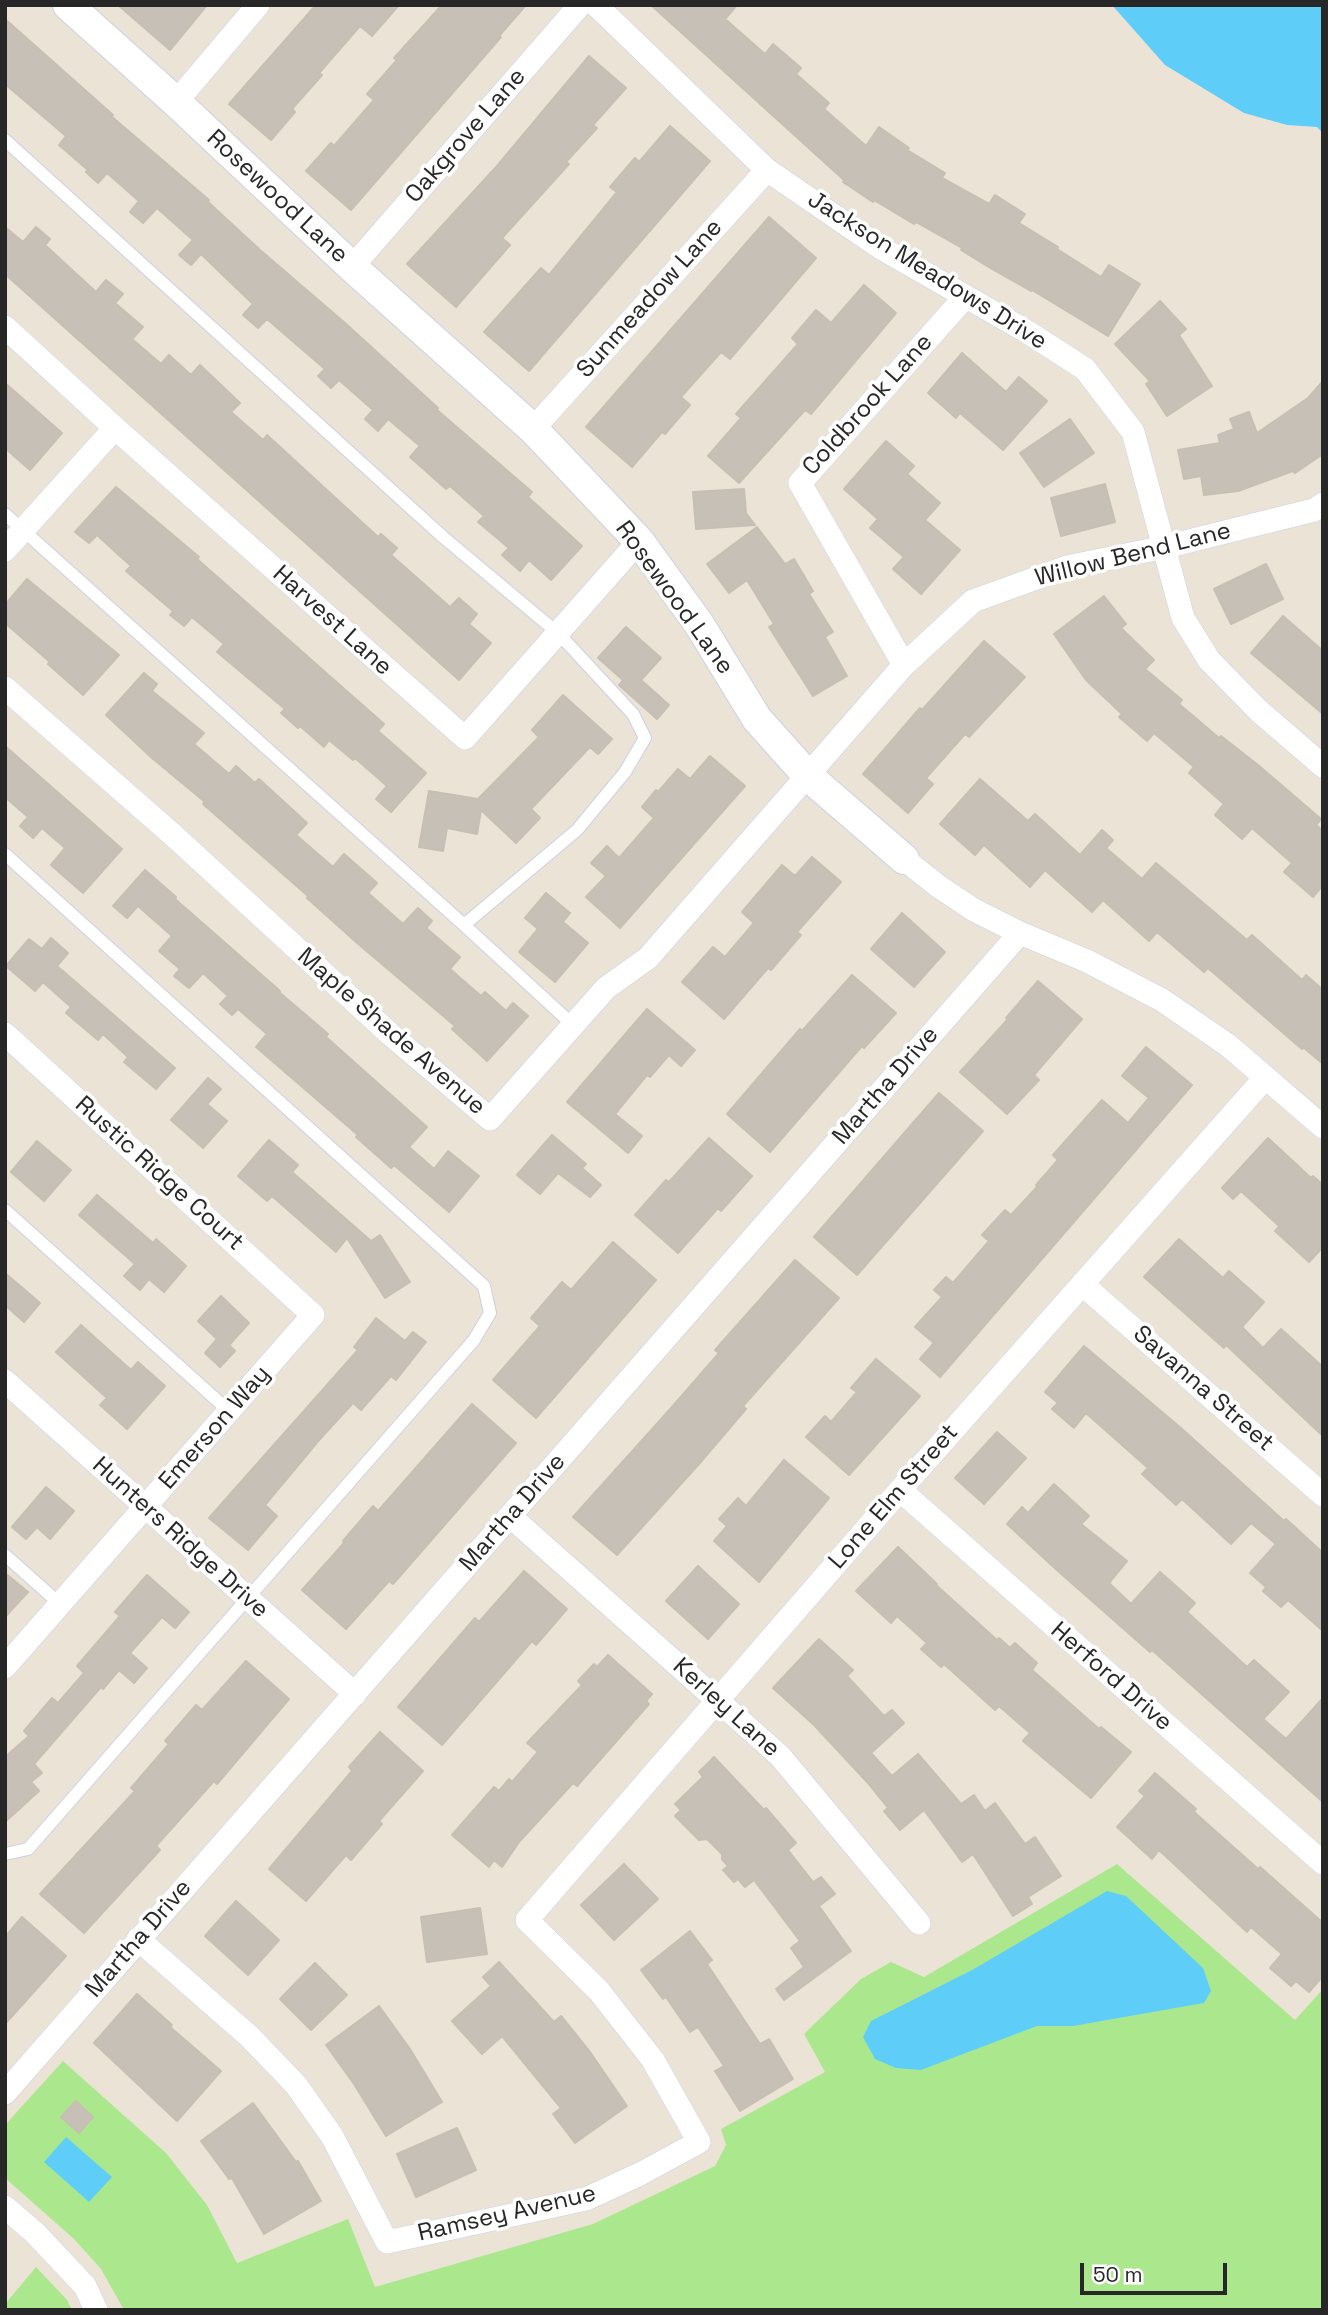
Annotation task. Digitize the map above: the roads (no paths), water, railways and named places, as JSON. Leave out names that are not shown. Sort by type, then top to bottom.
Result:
[{"type":"street","name":"Rosewood Lane","points":[[68,5],[352,267],[533,429],[639,541],[699,624],[757,719],[808,776],[938,886],[974,910],[1087,961],[1162,1000],[1229,1046],[1323,1127]]},
{"type":"street","points":[[176,102],[258,5]]},
{"type":"street","name":"Oakgrove Lane","points":[[352,267],[580,5]]},
{"type":"street","name":"Jackson Meadows Drive","points":[[596,5],[767,170],[881,248],[1026,331],[1085,369],[1133,432],[1183,618],[1209,660],[1259,711],[1323,766]]},
{"type":"street","name":"Sunmeadow Lane","points":[[533,429],[767,170]]},
{"type":"street","name":"Coldbrook Lane","points":[[904,665],[800,483],[965,297]]},
{"type":"street","name":"Harvest Lane","points":[[5,327],[465,738],[639,541]]},
{"type":"street","points":[[5,550],[115,428]]},
{"type":"street","name":"Willow Bend Lane","points":[[808,776],[904,665],[973,600],[1067,568],[1314,510],[1323,504]]},
{"type":"street","name":"Maple Shade Avenue","points":[[5,688],[173,835],[390,1034],[490,1119],[606,988],[649,958],[808,776]]},
{"type":"street","name":"Martha Drive","points":[[5,2093],[1020,933]]},
{"type":"street","name":"Rustic Ridge Court","points":[[5,1034],[313,1315]]},
{"type":"street","name":"Lone Elm Street","points":[[699,2142],[653,2060],[598,1991],[527,1920],[900,1490],[1265,1078]]},
{"type":"street","name":"Savanna Street","points":[[1082,1284],[1323,1495]]},
{"type":"street","name":"Emerson Way","points":[[5,1667],[313,1315]]},
{"type":"street","name":"Hunters Ridge Drive","points":[[5,1381],[355,1694]]},
{"type":"street","name":"Herford Drive","points":[[900,1490],[1323,1863]]},
{"type":"street","name":"Kerley Lane","points":[[510,1516],[780,1756],[919,1923]]},
{"type":"street","name":"Ramsey Avenue","points":[[138,1939],[250,2037],[296,2085],[332,2136],[387,2242],[586,2199],[699,2142]]},
{"type":"street","points":[[5,2207],[34,2232],[85,2286],[96,2310]]},
{"type":"lane","points":[[5,140],[443,537],[559,634],[633,714],[645,738],[625,772],[577,830],[464,925]]},
{"type":"lane","points":[[5,514],[572,1024]]},
{"type":"lane","points":[[5,854],[484,1286],[490,1313],[474,1340],[28,1849],[5,1854]]},
{"type":"lane","points":[[5,1210],[229,1411]]},
{"type":"lane","points":[[5,1555],[60,1604]]},
{"type":"water","points":[[1112,5],[1323,5],[1323,133],[1317,127],[1287,125],[1244,113],[1165,65]]},
{"type":"water","points":[[1107,1891],[1126,1896],[1203,1968],[1211,1991],[1204,2003],[1073,2026],[1037,2026],[921,2070],[896,2068],[875,2059],[863,2037],[871,2021],[974,1969]]},
{"type":"water","points":[[66,2137],[112,2177],[89,2202],[44,2162]]}]
